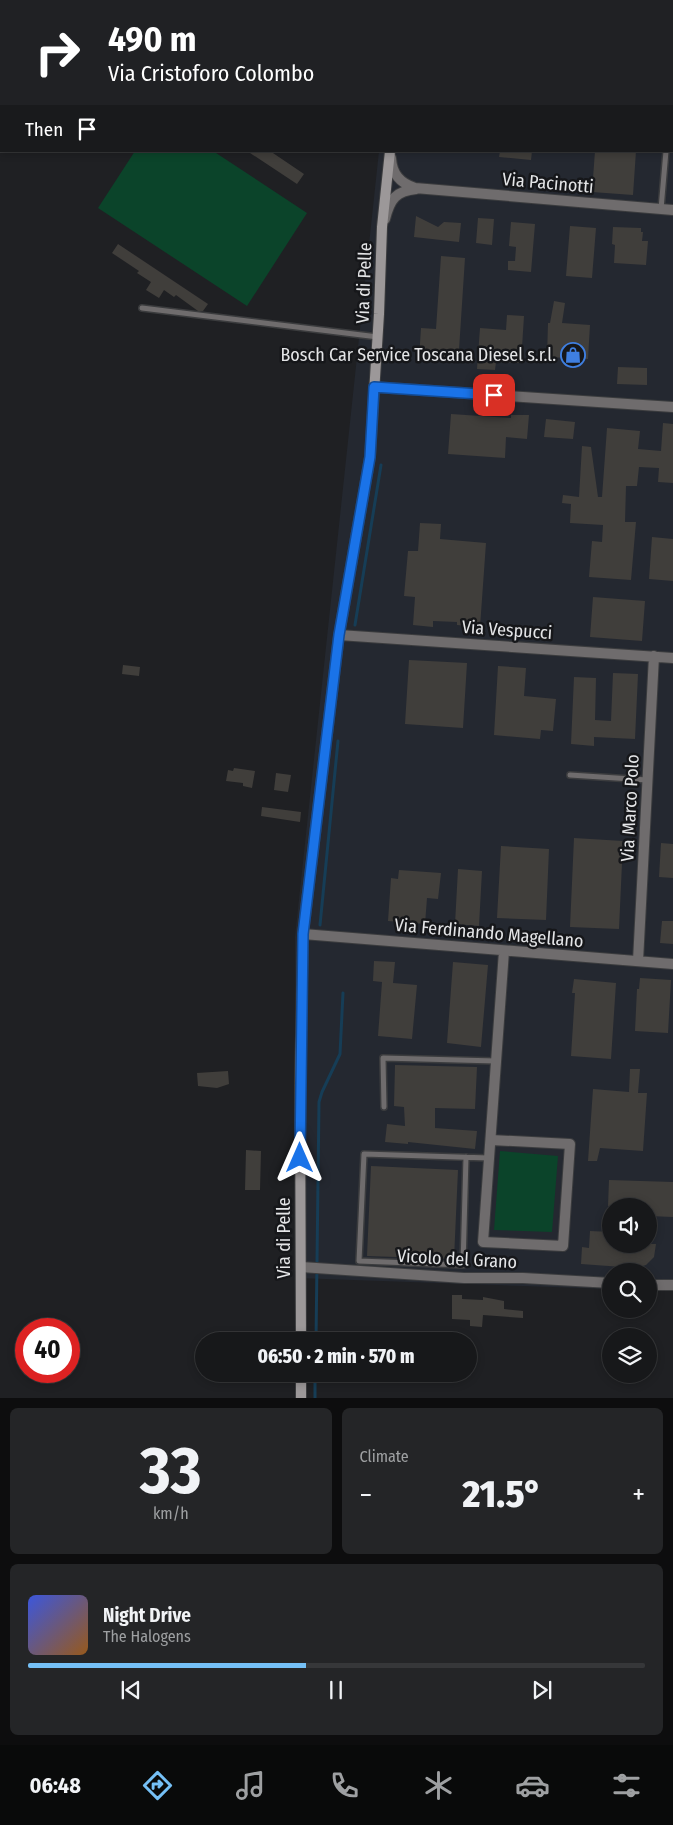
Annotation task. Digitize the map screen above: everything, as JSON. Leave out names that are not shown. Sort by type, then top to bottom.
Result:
[{"type":"street","name":"Via Pacinotti","points":[[391,152],[392,167],[397,178],[404,184],[420,189]]},
{"type":"street","name":"Via di Pelle","points":[[301,1332],[305,1268],[300,1085],[303,934],[339,635],[370,457],[378,337],[382,227],[391,152]]},
{"type":"street","name":"Via Pacinotti","points":[[382,227],[395,197],[407,190],[420,189],[673,210]]},
{"type":"street","points":[[374,387],[673,407]]},
{"type":"street","name":"Via Vespucci","points":[[339,635],[673,658]]},
{"type":"street","name":"Via Marco Polo","points":[[638,961],[654,656]]},
{"type":"street","name":"Via Ferdinando Magellano","points":[[303,934],[673,964]]},
{"type":"street","points":[[490,1140],[570,1144],[563,1246],[483,1242],[490,1140],[504,951]]},
{"type":"street","name":"Vicolo del Grano","points":[[305,1268],[464,1278],[522,1278],[602,1282]]},
{"type":"street","points":[[657,1285],[673,1286]]},
{"type":"street","points":[[301,1382],[301,1398]]},
{"type":"lane","points":[[661,209],[666,152]]},
{"type":"lane","points":[[142,308],[378,337]]},
{"type":"lane","points":[[570,775],[648,780]]},
{"type":"lane","points":[[384,1107],[384,1058],[496,1061]]},
{"type":"lane","points":[[466,1157],[464,1264],[359,1261],[364,1154],[466,1157],[489,1158]]},
{"type":"shaded area","points":[[379,152],[673,152],[673,1291],[657,1290],[657,1263],[602,1263],[602,1289],[296,1278],[295,937]]},
{"type":"green space","points":[[134,152],[215,152],[307,213],[247,306],[98,208]]},
{"type":"green space","points":[[500,1151],[558,1156],[552,1232],[494,1230]]},
{"type":"building","points":[[249,152],[271,152],[304,174],[297,184]]},
{"type":"building","points":[[500,152],[532,152],[531,160],[499,157]]},
{"type":"building","points":[[595,152],[636,152],[633,195],[592,192]]},
{"type":"building","points":[[416,216],[438,227],[444,222],[461,223],[459,242],[414,237]]},
{"type":"building","points":[[478,218],[494,219],[492,245],[476,243]]},
{"type":"building","points":[[511,222],[535,224],[531,272],[508,270],[508,261],[515,261],[516,247],[509,246]]},
{"type":"building","points":[[570,226],[596,228],[592,278],[566,276]]},
{"type":"building","points":[[613,227],[641,228],[641,232],[643,232],[642,241],[648,241],[646,265],[614,263]]},
{"type":"building","points":[[118,244],[208,304],[203,311],[198,311],[176,295],[174,297],[164,290],[159,298],[146,290],[151,282],[137,273],[139,271],[112,253]]},
{"type":"building","points":[[441,256],[465,258],[459,350],[448,349],[447,361],[419,359],[421,328],[436,329]]},
{"type":"building","points":[[554,301],[565,303],[562,323],[590,325],[588,359],[547,357],[548,323],[550,323]]},
{"type":"building","points":[[507,315],[524,316],[521,363],[496,362],[495,370],[477,369],[480,328],[506,330]]},
{"type":"building","points":[[618,367],[647,368],[647,385],[617,384]]},
{"type":"building","points":[[451,414],[511,418],[511,415],[529,415],[527,439],[506,437],[505,458],[448,454]]},
{"type":"building","points":[[546,419],[575,422],[573,439],[544,437]]},
{"type":"building","points":[[663,423],[673,424],[673,483],[658,482],[659,468],[639,467],[637,486],[626,486],[625,522],[636,522],[631,580],[589,577],[592,541],[602,542],[603,525],[570,523],[571,504],[562,503],[563,495],[579,497],[582,446],[591,447],[598,497],[602,497],[607,428],[640,431],[638,449],[661,451]]},
{"type":"building","points":[[420,523],[441,524],[440,539],[486,543],[480,627],[457,625],[457,622],[433,621],[433,627],[413,625],[415,597],[404,596],[408,551],[418,551]]},
{"type":"building","points":[[652,537],[673,539],[673,581],[649,579]]},
{"type":"building","points":[[593,597],[645,601],[642,641],[590,637]]},
{"type":"building","points":[[409,660],[467,663],[463,728],[405,724]]},
{"type":"building","points":[[123,665],[140,667],[139,676],[122,674]]},
{"type":"building","points":[[498,666],[526,668],[524,696],[556,699],[553,731],[541,730],[540,739],[494,735]]},
{"type":"building","points":[[613,673],[638,674],[635,739],[594,737],[594,746],[571,744],[574,677],[596,678],[595,720],[611,721]]},
{"type":"building","points":[[234,768],[255,771],[252,788],[243,786],[243,783],[226,781],[228,770],[233,771]]},
{"type":"building","points":[[276,773],[291,775],[288,792],[274,790]]},
{"type":"building","points":[[262,807],[301,812],[300,822],[261,816]]},
{"type":"building","points":[[574,838],[623,841],[619,929],[570,927]]},
{"type":"building","points":[[661,843],[673,844],[673,878],[659,877]]},
{"type":"building","points":[[501,846],[549,849],[546,920],[497,918]]},
{"type":"building","points":[[458,869],[482,871],[479,926],[455,924]]},
{"type":"building","points":[[399,870],[441,873],[438,899],[427,898],[425,924],[388,921],[391,878],[398,879]]},
{"type":"building","points":[[662,921],[673,921],[673,944],[660,943]]},
{"type":"building","points":[[374,961],[395,962],[393,983],[417,985],[412,1039],[378,1036],[382,982],[373,981]]},
{"type":"building","points":[[453,962],[488,965],[481,1047],[447,1043]]},
{"type":"building","points":[[640,978],[671,980],[668,1033],[635,1031],[637,989],[639,989]]},
{"type":"building","points":[[574,979],[616,983],[611,1059],[571,1056],[575,993],[572,993]]},
{"type":"building","points":[[395,1065],[477,1067],[475,1109],[435,1108],[435,1128],[477,1131],[475,1149],[408,1142],[408,1144],[385,1142],[387,1124],[405,1126],[404,1107],[394,1106]]},
{"type":"building","points":[[630,1069],[640,1069],[638,1093],[647,1093],[643,1151],[600,1148],[597,1161],[588,1161],[593,1089],[629,1092]]},
{"type":"building","points":[[228,1071],[229,1084],[217,1088],[198,1086],[197,1073]]},
{"type":"building","points":[[246,1150],[261,1151],[260,1190],[245,1190]]},
{"type":"building","points":[[371,1166],[458,1170],[454,1259],[367,1256]]},
{"type":"building","points":[[609,1180],[673,1182],[673,1217],[657,1216],[657,1198],[608,1198]]},
{"type":"building","points":[[590,1231],[602,1232],[602,1253],[655,1253],[654,1257],[648,1263],[602,1263],[602,1266],[581,1264],[582,1247],[589,1248]]},
{"type":"building","points":[[452,1295],[462,1295],[462,1299],[483,1300],[483,1297],[504,1301],[504,1309],[523,1311],[523,1318],[483,1315],[482,1327],[470,1326],[470,1320],[452,1319]]},
{"type":"waterway","points":[[355,625],[381,465]]},
{"type":"waterway","points":[[320,925],[338,741]]},
{"type":"waterway","points":[[316,1332],[319,1102],[340,1054],[343,993]]},
{"type":"waterway","points":[[315,1382],[315,1398]]},
{"type":"place","name":"Bosch Car Service Toscana Diesel s.r.l.","points":[[573,355]]},
{"type":"route","points":[[300,1158],[303,934],[339,635],[370,457],[374,387],[494,395]]}]
